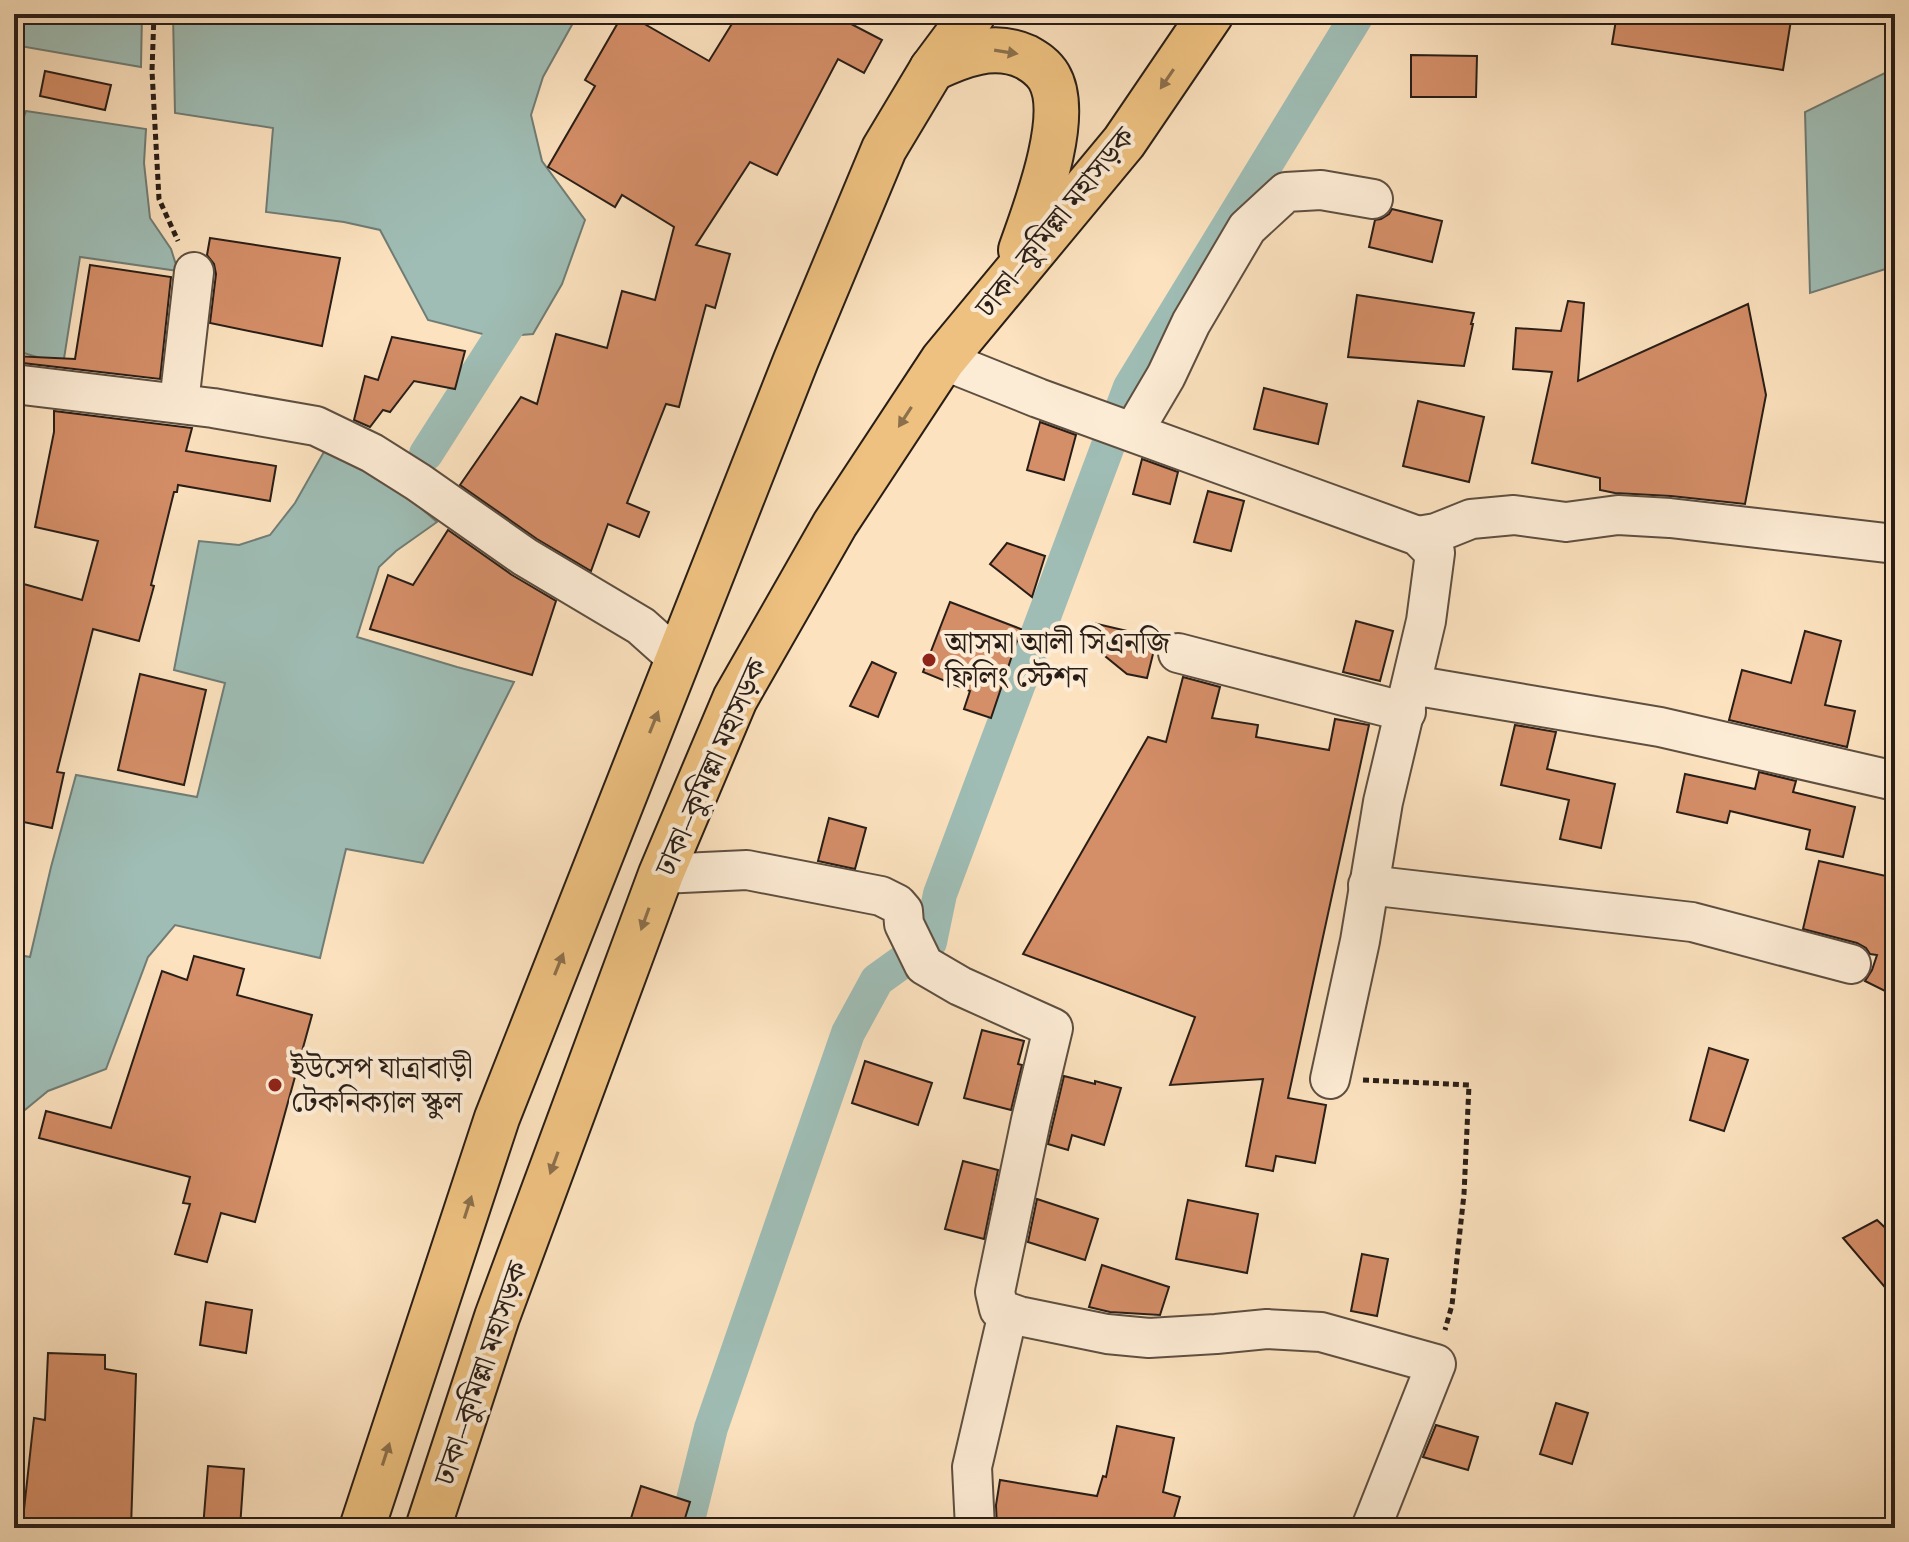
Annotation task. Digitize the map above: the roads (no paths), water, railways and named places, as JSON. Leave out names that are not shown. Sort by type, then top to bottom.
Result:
[{"type":"highway","points":[[362,1528],[497,1118],[796,360],[884,149],[932,69],[973,14]]},
{"type":"highway","name":"ঢাকা–কুমিল্লা মহাসড়ক","points":[[428,1528],[497,1317],[661,874],[735,699],[835,524],[943,360],[1124,142],[1211,14]]},
{"type":"highway","points":[[932,69],[977,51],[1000,50],[1022,55],[1039,64],[1050,78],[1057,101],[1053,146],[1040,195],[1012,275]]},
{"type":"street","points":[[1133,432],[1166,376],[1191,323],[1247,228],[1286,192],[1321,190],[1373,199]]},
{"type":"street","points":[[179,403],[194,272]]},
{"type":"street","points":[[943,360],[1418,536],[1435,553],[1426,621],[1383,802],[1360,941],[1330,1079]]},
{"type":"street","points":[[14,384],[179,403],[316,426],[372,453],[418,482],[525,557],[641,626],[679,660]]},
{"type":"street","points":[[1418,536],[1436,533],[1471,519],[1514,515],[1566,522],[1618,515],[1670,518],[1895,544]]},
{"type":"street","points":[[1178,653],[1409,698],[1660,727],[1895,781]]},
{"type":"street","points":[[661,874],[747,870],[881,896],[897,904],[903,911],[904,924],[916,950],[960,986],[1053,1028],[995,1292],[999,1309],[1107,1334],[1149,1338],[1267,1329],[1321,1332],[1436,1364],[1371,1528]]},
{"type":"street","points":[[1368,885],[1692,922],[1851,964]]},
{"type":"street","points":[[975,1528],[972,1467],[1008,1313]]},
{"type":"water","points":[[16,14],[142,14],[141,67],[14,45]]},
{"type":"water","points":[[173,14],[578,14],[543,77],[531,115],[542,161],[585,220],[562,284],[533,334],[494,337],[428,320],[380,230],[266,212],[273,128],[175,113]]},
{"type":"water","points":[[1895,68],[1895,266],[1810,293],[1805,112]]},
{"type":"water","points":[[26,111],[146,129],[144,163],[150,218],[171,249],[178,271],[80,257],[63,365],[14,350],[14,143]]},
{"type":"water","points":[[325,450],[384,482],[437,522],[379,567],[357,637],[514,682],[423,863],[346,849],[320,958],[175,925],[148,957],[106,1069],[48,1091],[14,1119],[14,954],[30,957],[76,775],[197,797],[225,683],[174,670],[199,541],[239,545],[270,535],[295,503]]},
{"type":"waterway","points":[[686,1528],[711,1428],[848,1033],[877,980],[930,942],[940,894],[1130,387],[1358,14]]},
{"type":"waterway","points":[[426,454],[516,313],[515,296]]},
{"type":"place","name":"আসমা আলী সিএনজি ফিলিং স্টেশন","points":[[929,660]]},
{"type":"place","name":"ইউসেপ যাত্রাবাড়ী টেকনিক্যাল স্কুল","points":[[275,1085]]}]
